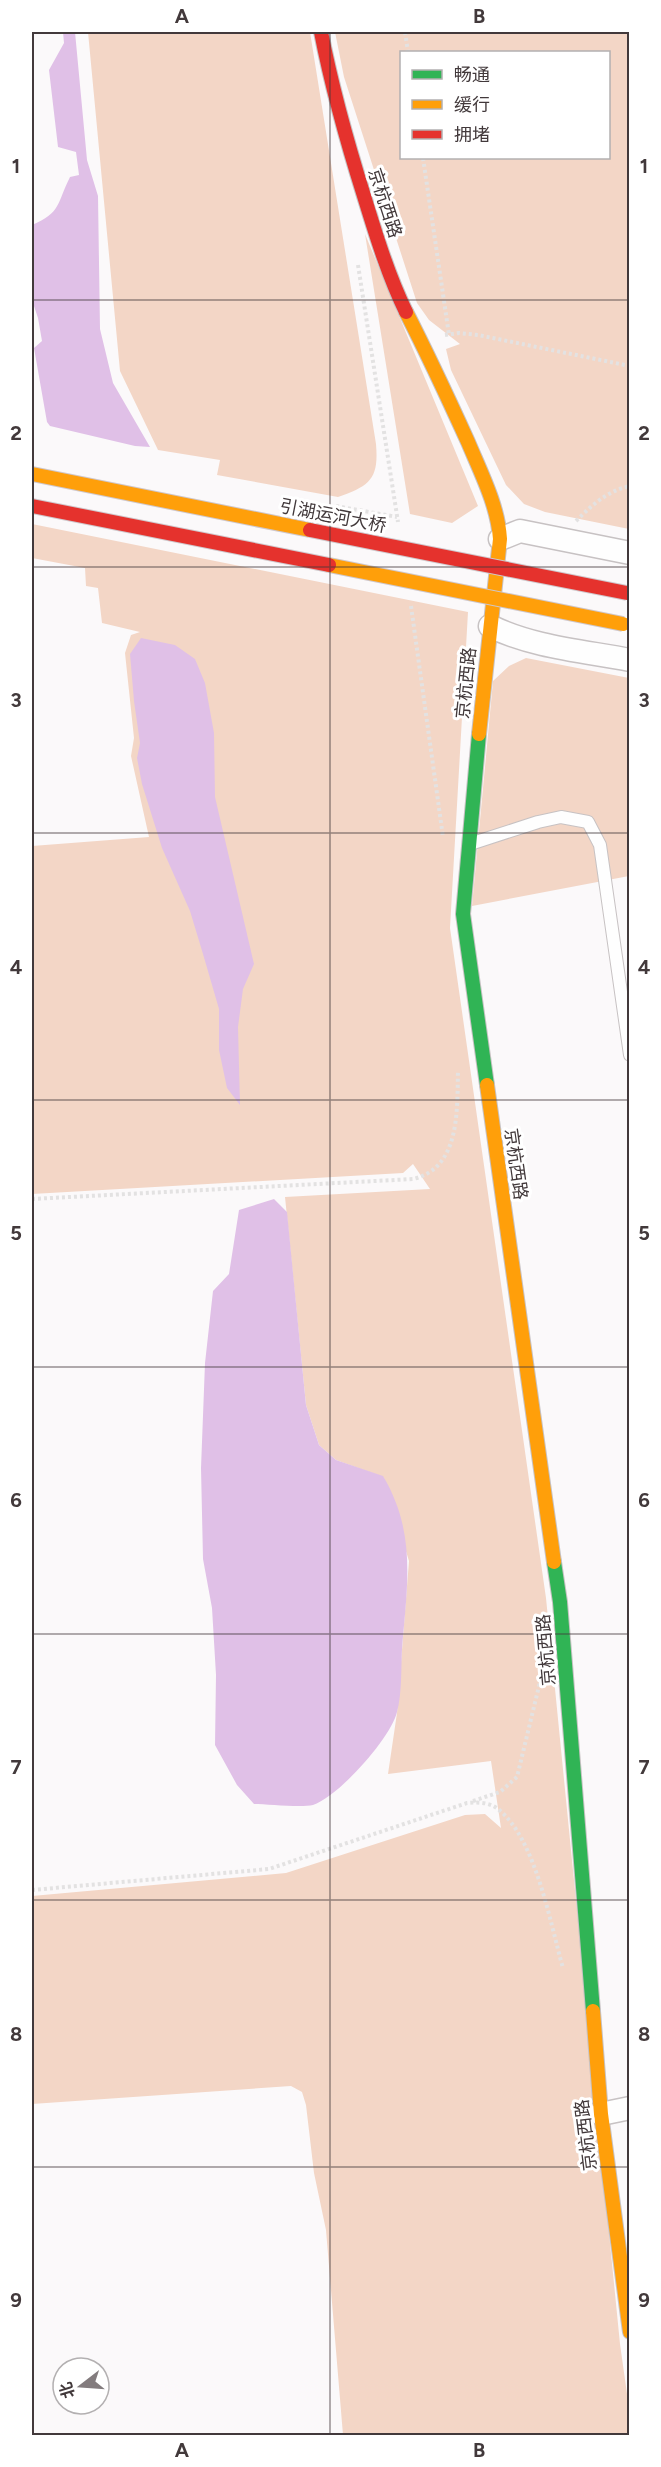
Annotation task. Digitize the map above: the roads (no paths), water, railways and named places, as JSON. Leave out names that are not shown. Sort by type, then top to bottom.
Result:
[{"type":"main road","name":"京杭西路","points":[[321,32],[328,69],[349,148],[379,245],[400,299],[443,386],[499,521],[500,540],[463,914],[560,1602],[601,2114],[630,2332]]},
{"type":"main road","name":"引湖运河大桥","points":[[32,474],[627,593]]},
{"type":"main road","points":[[32,506],[623,624]]},
{"type":"street","points":[[500,540],[520,531],[630,554]]},
{"type":"street","points":[[490,626],[506,634],[530,641],[630,660]]},
{"type":"street","points":[[601,2114],[630,2108]]},
{"type":"lane","points":[[469,844],[561,817],[588,822],[600,845],[630,1055]]}]
